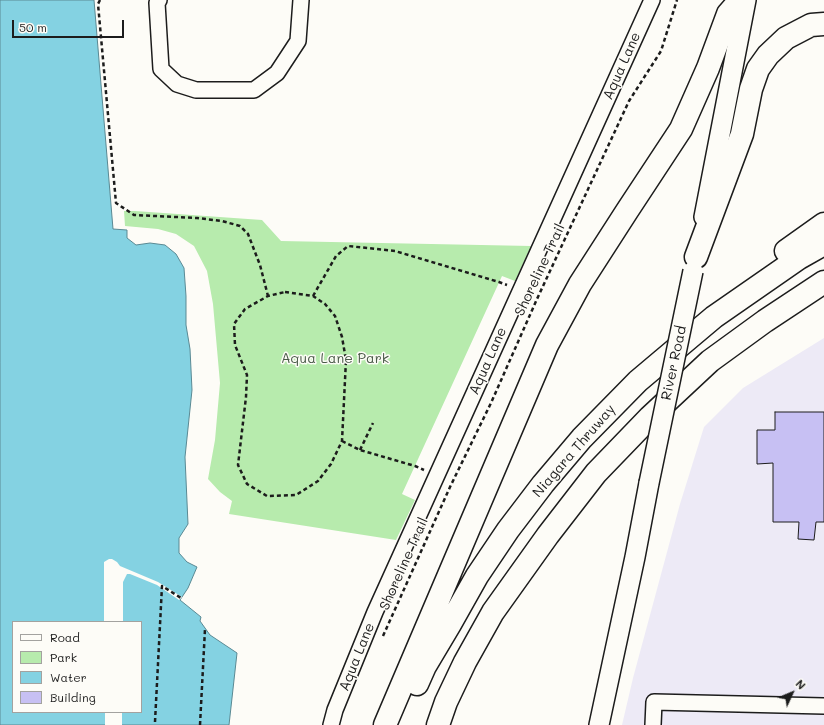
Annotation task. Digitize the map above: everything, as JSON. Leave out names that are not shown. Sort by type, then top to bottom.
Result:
[{"type":"highway","points":[[385,725],[547,345],[580,284],[681,129],[708,68],[728,14],[740,0]]},
{"type":"highway","points":[[694,264],[742,134],[758,69],[768,55],[786,38],[811,25],[824,24]]},
{"type":"highway","points":[[535,496],[592,411],[632,374],[721,297],[824,224]]},
{"type":"highway","name":"Niagara Thruway","points":[[398,725],[425,666],[477,576],[508,530],[582,438],[638,381],[714,317],[793,262],[824,244]]},
{"type":"highway","points":[[438,725],[446,702],[493,612],[548,535],[596,473],[650,417],[710,361],[765,321],[824,282]]},
{"type":"main road","name":"River Road","points":[[599,725],[635,557],[746,0]]},
{"type":"street","points":[[159,0],[157,3],[161,68],[177,84],[196,90],[254,90],[277,73],[298,41],[301,0]]},
{"type":"street","name":"Aqua Lane","points":[[331,725],[335,710],[375,612],[652,0]]},
{"type":"street","points":[[653,725],[654,702],[824,706]]},
{"type":"path","points":[[100,0],[98,4],[116,203],[134,215],[197,218],[240,226],[248,234],[258,259],[268,296]]},
{"type":"path","name":"Shoreline Trail","points":[[380,643],[450,487],[491,403],[537,299],[629,100],[661,51],[677,0]]},
{"type":"path","points":[[313,296],[336,256],[348,246],[395,251],[499,282],[520,291]]},
{"type":"path","points":[[285,292],[313,296],[325,304],[335,316],[342,337],[346,360],[342,441],[331,464],[318,481],[296,495],[267,496],[247,484],[238,465],[247,375],[235,346],[234,324],[245,309],[268,296],[285,292]]},
{"type":"path","points":[[360,450],[373,423]]},
{"type":"path","points":[[342,441],[360,450],[415,466],[437,475]]},
{"type":"path","points":[[155,722],[162,586],[181,598]]},
{"type":"path","points":[[200,725],[205,629]]},
{"type":"shaded area","points":[[824,338],[824,725],[622,725],[633,678],[680,504],[704,427],[743,388]]},
{"type":"green space","name":"Aqua Lane Park","points":[[124,211],[262,220],[281,241],[531,246],[515,281],[502,276],[402,494],[415,500],[396,540],[229,514],[232,501],[220,492],[208,479],[215,440],[220,383],[213,304],[207,271],[194,246],[176,234],[158,229],[125,226]]},
{"type":"water","points":[[0,0],[94,0],[113,229],[127,230],[127,238],[136,245],[150,243],[165,245],[176,254],[184,268],[186,325],[190,349],[192,390],[185,457],[188,524],[179,538],[179,553],[187,562],[197,567],[188,588],[180,600],[201,617],[200,621],[210,635],[237,653],[229,725],[0,725]]},
{"type":"pier","points":[[112,559],[120,566],[158,582],[182,597],[179,600],[157,585],[127,574],[123,582],[123,621],[104,621],[104,562]]},
{"type":"pier","points":[[105,713],[122,713],[122,725],[105,725]]},
{"type":"building","points":[[775,412],[824,412],[824,522],[816,522],[814,540],[798,539],[799,522],[773,522],[773,463],[757,464],[757,430],[775,430]]}]
